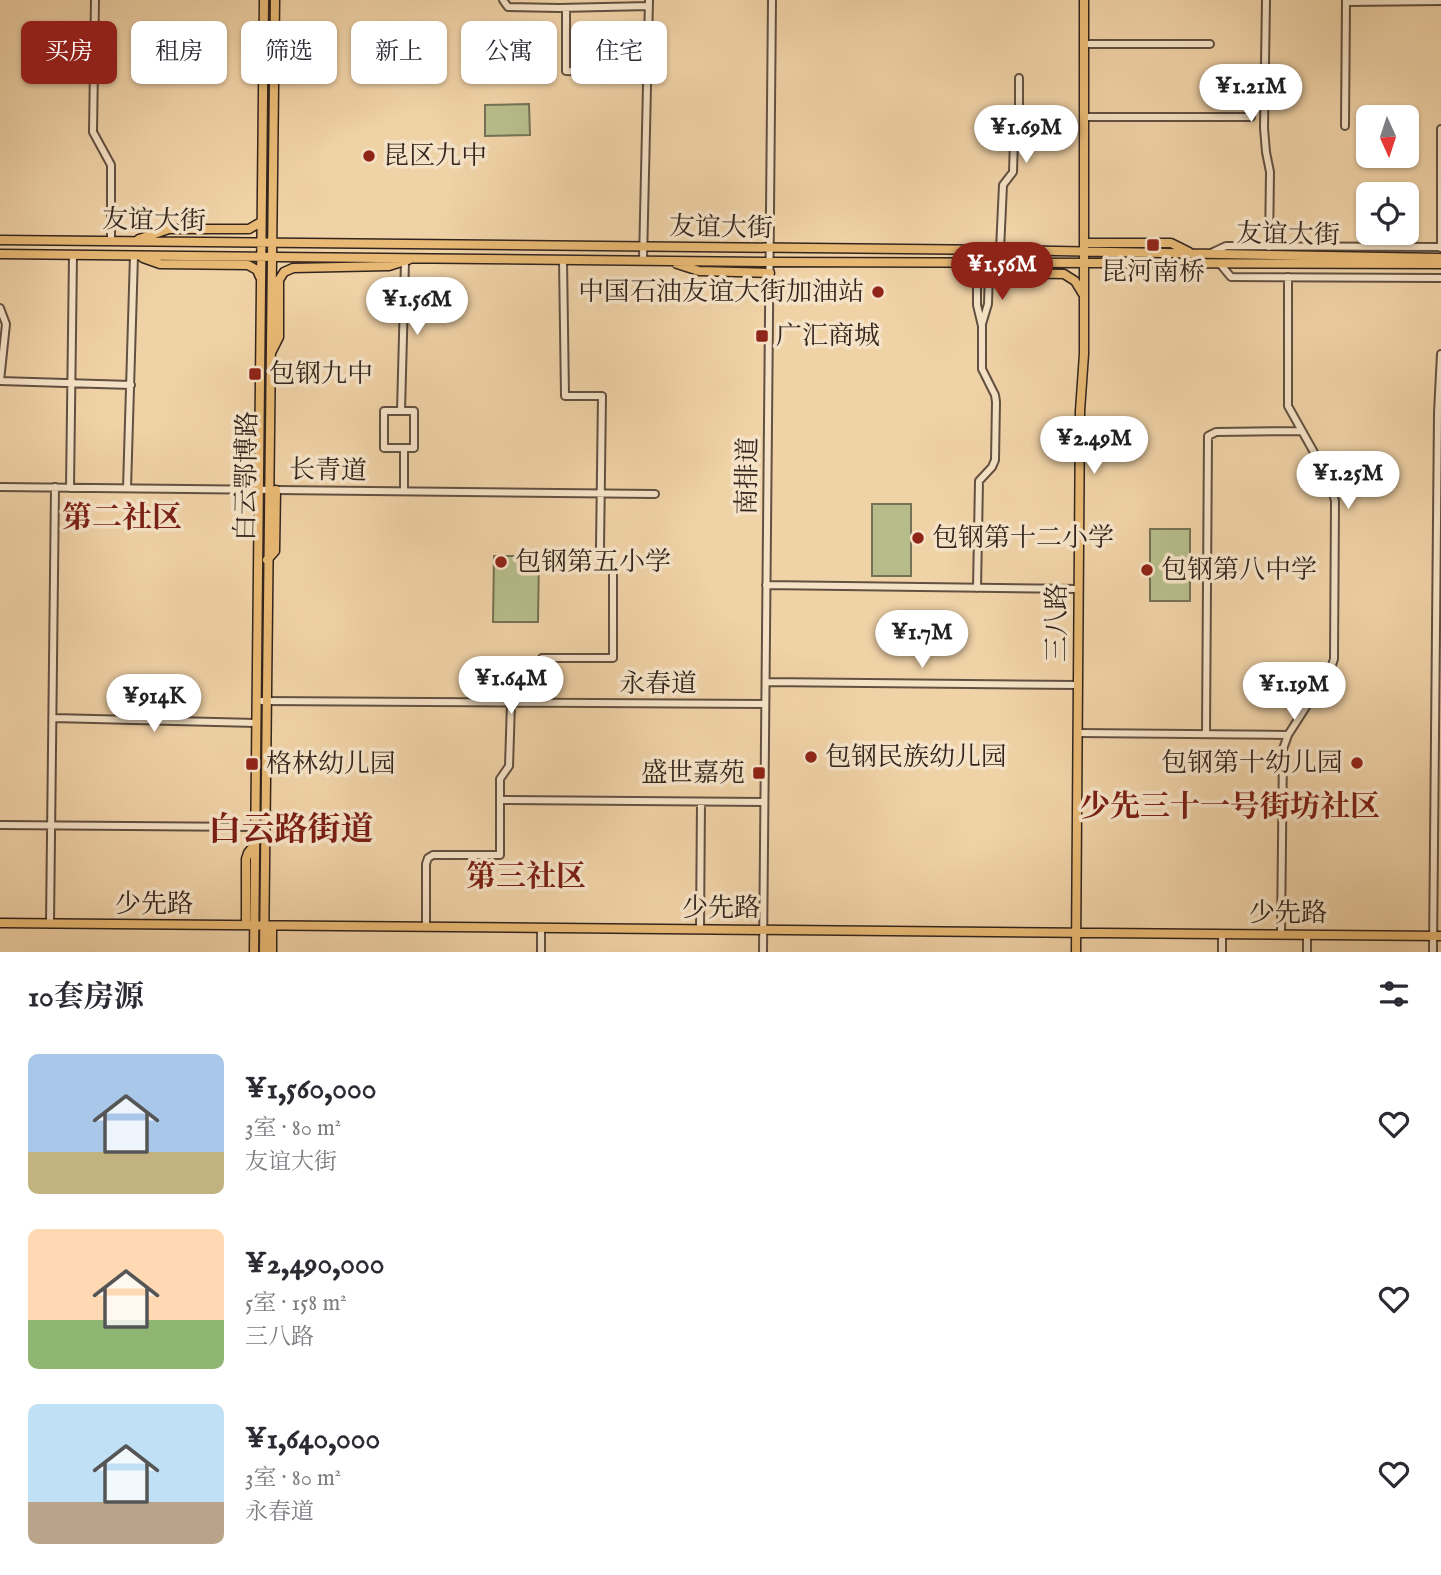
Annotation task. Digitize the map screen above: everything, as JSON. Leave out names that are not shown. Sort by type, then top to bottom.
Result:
[{"type":"main road","name":"白云鄂博路","points":[[264,0],[259,421],[251,433],[268,925],[264,952]]},
{"type":"main road","name":"白云鄂博路","points":[[250,925],[246,859],[255,844],[257,723],[261,701],[267,559],[275,551],[270,354],[275,0]]},
{"type":"main road","name":"三八路","points":[[1076,952],[1084,295],[1084,0]]},
{"type":"main road","points":[[134,242],[169,229],[249,229],[261,222]]},
{"type":"main road","name":"友谊大街","points":[[0,240],[770,250],[1000,250],[1209,254],[1441,264]]},
{"type":"main road","points":[[1084,243],[1173,244],[1192,254]]},
{"type":"main road","name":"友谊大街","points":[[0,254],[1221,265],[1441,258]]},
{"type":"main road","points":[[134,255],[160,264],[248,265],[257,270],[261,279]]},
{"type":"main road","points":[[270,354],[278,340],[279,280],[284,272],[293,268],[390,266],[415,258]]},
{"type":"main road","points":[[668,260],[699,271],[770,273]]},
{"type":"main road","points":[[953,263],[989,273],[1064,274],[1075,281],[1084,295]]},
{"type":"main road","name":"少先路","points":[[0,923],[1437,936]]},
{"type":"main road","points":[[250,925],[254,952]]},
{"type":"main road","points":[[268,925],[272,952]]},
{"type":"street","points":[[95,0],[93,132],[111,164],[111,241]]},
{"type":"street","points":[[503,0],[508,7],[563,8],[649,3],[643,260]]},
{"type":"street","points":[[559,0],[563,8],[566,71],[571,71]]},
{"type":"street","name":"南排道","points":[[763,952],[772,0]]},
{"type":"street","points":[[1266,0],[1264,128],[1270,172],[1269,247]]},
{"type":"street","points":[[1345,127],[1346,1],[1441,1]]},
{"type":"street","points":[[1084,44],[1210,44]]},
{"type":"street","points":[[1000,250],[1003,185],[1013,172],[1014,139],[1019,139],[1019,78]]},
{"type":"street","points":[[1084,117],[1251,117]]},
{"type":"street","points":[[1209,254],[1226,246],[1441,247],[1441,129]]},
{"type":"street","points":[[70,488],[73,255]]},
{"type":"street","points":[[127,488],[134,255]]},
{"type":"street","points":[[542,658],[613,658],[613,573],[600,548],[602,396],[565,396],[563,260]]},
{"type":"street","points":[[401,411],[405,261]]},
{"type":"street","points":[[1221,265],[1231,277],[1441,278]]},
{"type":"street","points":[[977,270],[977,305],[982,326],[982,372],[995,398],[995,460],[979,481],[977,588]]},
{"type":"street","points":[[982,326],[988,304],[989,273]]},
{"type":"street","points":[[1281,934],[1283,749],[1288,735],[1334,659],[1334,495],[1330,481],[1288,406],[1287,276]]},
{"type":"street","points":[[0,308],[6,324],[0,381],[131,385]]},
{"type":"street","points":[[1433,952],[1437,936],[1441,354]]},
{"type":"street","points":[[384,411],[401,411],[414,411],[414,448],[384,448],[384,411]]},
{"type":"street","points":[[1206,732],[1208,436],[1216,432],[1302,431]]},
{"type":"street","points":[[404,448],[404,491]]},
{"type":"street","name":"长青道","points":[[0,487],[655,494]]},
{"type":"street","points":[[50,924],[55,488]]},
{"type":"street","points":[[766,585],[1079,589]]},
{"type":"street","points":[[766,682],[1078,685]]},
{"type":"street","name":"永春道","points":[[261,701],[765,704]]},
{"type":"street","points":[[426,927],[425,868],[428,858],[433,855],[500,855],[500,776],[510,764],[511,703]]},
{"type":"street","points":[[52,718],[257,723]]},
{"type":"street","points":[[1078,733],[1206,732],[1288,735]]},
{"type":"street","points":[[500,800],[765,802]]},
{"type":"street","points":[[700,929],[701,802]]},
{"type":"street","points":[[0,825],[255,827]]},
{"type":"street","points":[[541,928],[541,952]]},
{"type":"street","points":[[1222,934],[1222,952]]},
{"type":"street","points":[[1307,934],[1307,952]]},
{"type":"green space","points":[[529,104],[530,135],[485,136],[485,105]]},
{"type":"green space","points":[[872,504],[911,504],[911,576],[872,576]]},
{"type":"green space","points":[[1150,529],[1190,529],[1190,601],[1150,601]]},
{"type":"green space","points":[[494,556],[539,556],[538,622],[493,622]]},
{"type":"place","name":"昆区九中","points":[[369,156]]},
{"type":"place","name":"昆河南桥","points":[[1153,245]]},
{"type":"place","name":"中国石油友谊大街加油站","points":[[878,292]]},
{"type":"place","name":"广汇商城","points":[[762,336]]},
{"type":"place","name":"包钢九中","points":[[255,374]]},
{"type":"place","name":"包钢第十二小学","points":[[918,538]]},
{"type":"place","name":"包钢第五小学","points":[[501,562]]},
{"type":"place","name":"包钢第八中学","points":[[1147,570]]},
{"type":"place","name":"包钢民族幼儿园","points":[[811,757]]},
{"type":"place","name":"包钢第十幼儿园","points":[[1357,763]]},
{"type":"place","name":"格林幼儿园","points":[[252,764]]},
{"type":"place","name":"盛世嘉苑","points":[[759,773]]},
{"type":"district","name":"第二社区","points":[[122,519]]},
{"type":"district","name":"少先三十一号街坊社区","points":[[1230,808]]},
{"type":"district","name":"白云路街道","points":[[291,831]]},
{"type":"district","name":"第三社区","points":[[526,878]]}]
